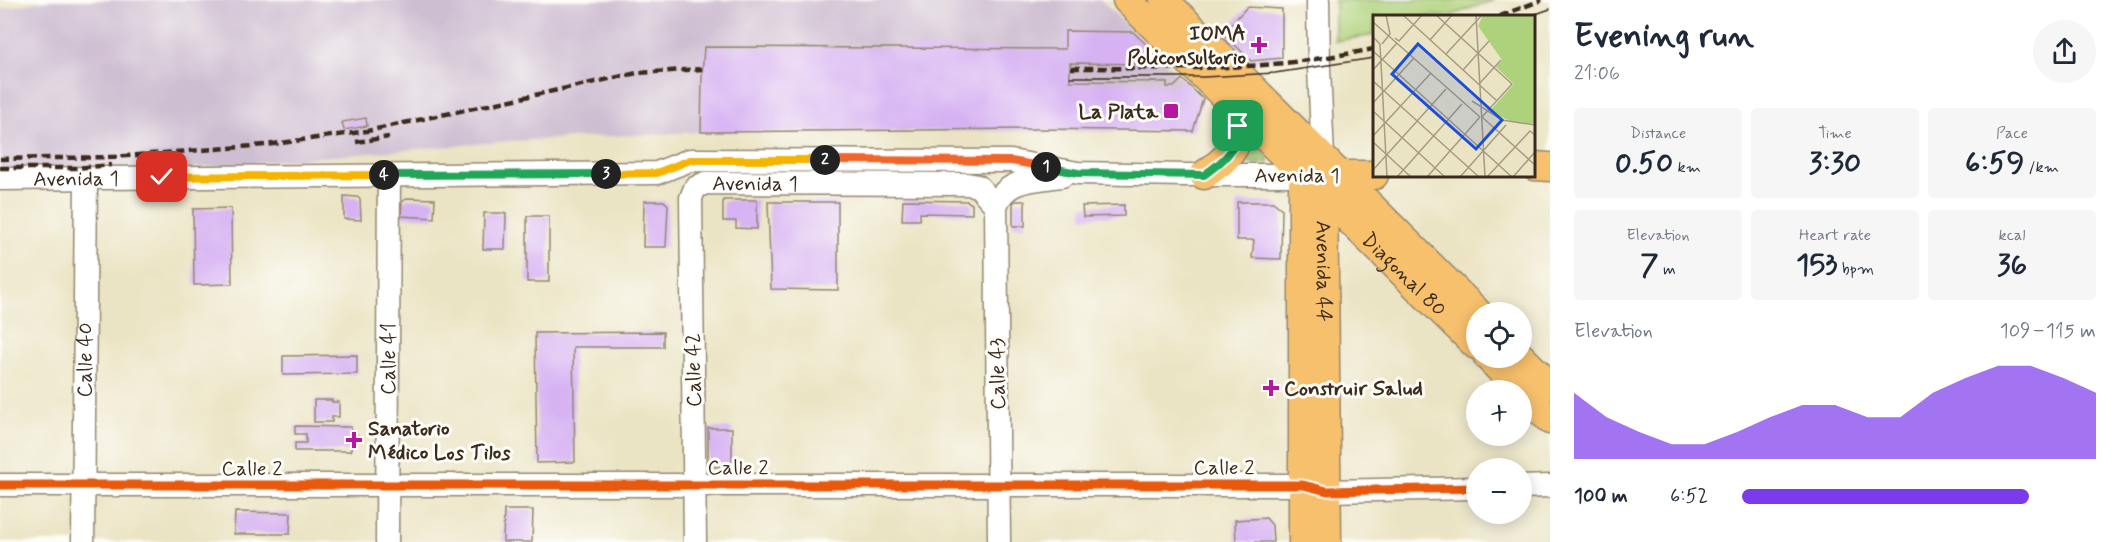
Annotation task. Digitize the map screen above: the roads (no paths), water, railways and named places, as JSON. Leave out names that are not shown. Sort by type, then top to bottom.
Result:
[{"type":"main road","name":"Diagonal 80","points":[[1127,0],[1233,106],[1322,175],[1466,302]]},
{"type":"main road","name":"Diagonal 80","points":[[1164,0],[1466,334]]},
{"type":"main road","points":[[1204,175],[1229,154],[1237,142],[1238,126],[1233,106]]},
{"type":"main road","name":"Avenida 1","points":[[1322,175],[1373,158]]},
{"type":"main road","name":"Avenida 1","points":[[1322,175],[1373,175]]},
{"type":"main road","name":"Avenida 44","points":[[1304,542],[1315,488],[1322,175]]},
{"type":"main road","points":[[1499,368],[1511,380]]},
{"type":"main road","points":[[1532,368],[1550,386]]},
{"type":"main road","points":[[1532,401],[1550,420]]},
{"type":"main road","name":"Avenida 44","points":[[1315,488],[1327,542]]},
{"type":"street","name":"Avenida 44","points":[[1318,0],[1322,175]]},
{"type":"street","name":"Avenida 1","points":[[0,178],[657,173],[690,160],[1011,161],[1078,173],[1322,175]]},
{"type":"street","points":[[657,173],[675,180],[691,198]]},
{"type":"street","points":[[996,206],[1002,194],[1013,185],[1078,173]]},
{"type":"street","name":"Calle 41","points":[[387,542],[390,175]]},
{"type":"street","name":"Calle 40","points":[[83,542],[86,178]]},
{"type":"street","name":"Avenida 1","points":[[691,198],[695,188],[705,183],[967,184],[978,186],[996,206]]},
{"type":"street","name":"Calle 42","points":[[691,198],[695,542]]},
{"type":"street","name":"Calle 43","points":[[996,206],[999,542]]},
{"type":"street","name":"Calle 2","points":[[0,485],[998,485],[1466,488]]},
{"type":"street","points":[[1532,487],[1550,486]]},
{"type":"tram line","points":[[1533,15],[1550,9]]},
{"type":"tram line","points":[[1070,77],[1204,77],[1275,73],[1373,58]]},
{"type":"railway","points":[[1503,15],[1542,0]]},
{"type":"railway","points":[[1071,68],[1249,66],[1337,56],[1373,49]]},
{"type":"railway","points":[[0,159],[113,157],[266,145],[367,131],[637,73],[702,69]]},
{"type":"railway","points":[[356,142],[389,137]]},
{"type":"railway","points":[[0,168],[76,168],[111,165]]},
{"type":"place","name":"IOMA Policonsultorio","points":[[1259,45]]},
{"type":"place","name":"La Plata","points":[[1171,111]]},
{"type":"place","name":"Construir Salud","points":[[1271,388]]},
{"type":"place","name":"Sanatorio Médico Los Tilos","points":[[354,440]]}]
